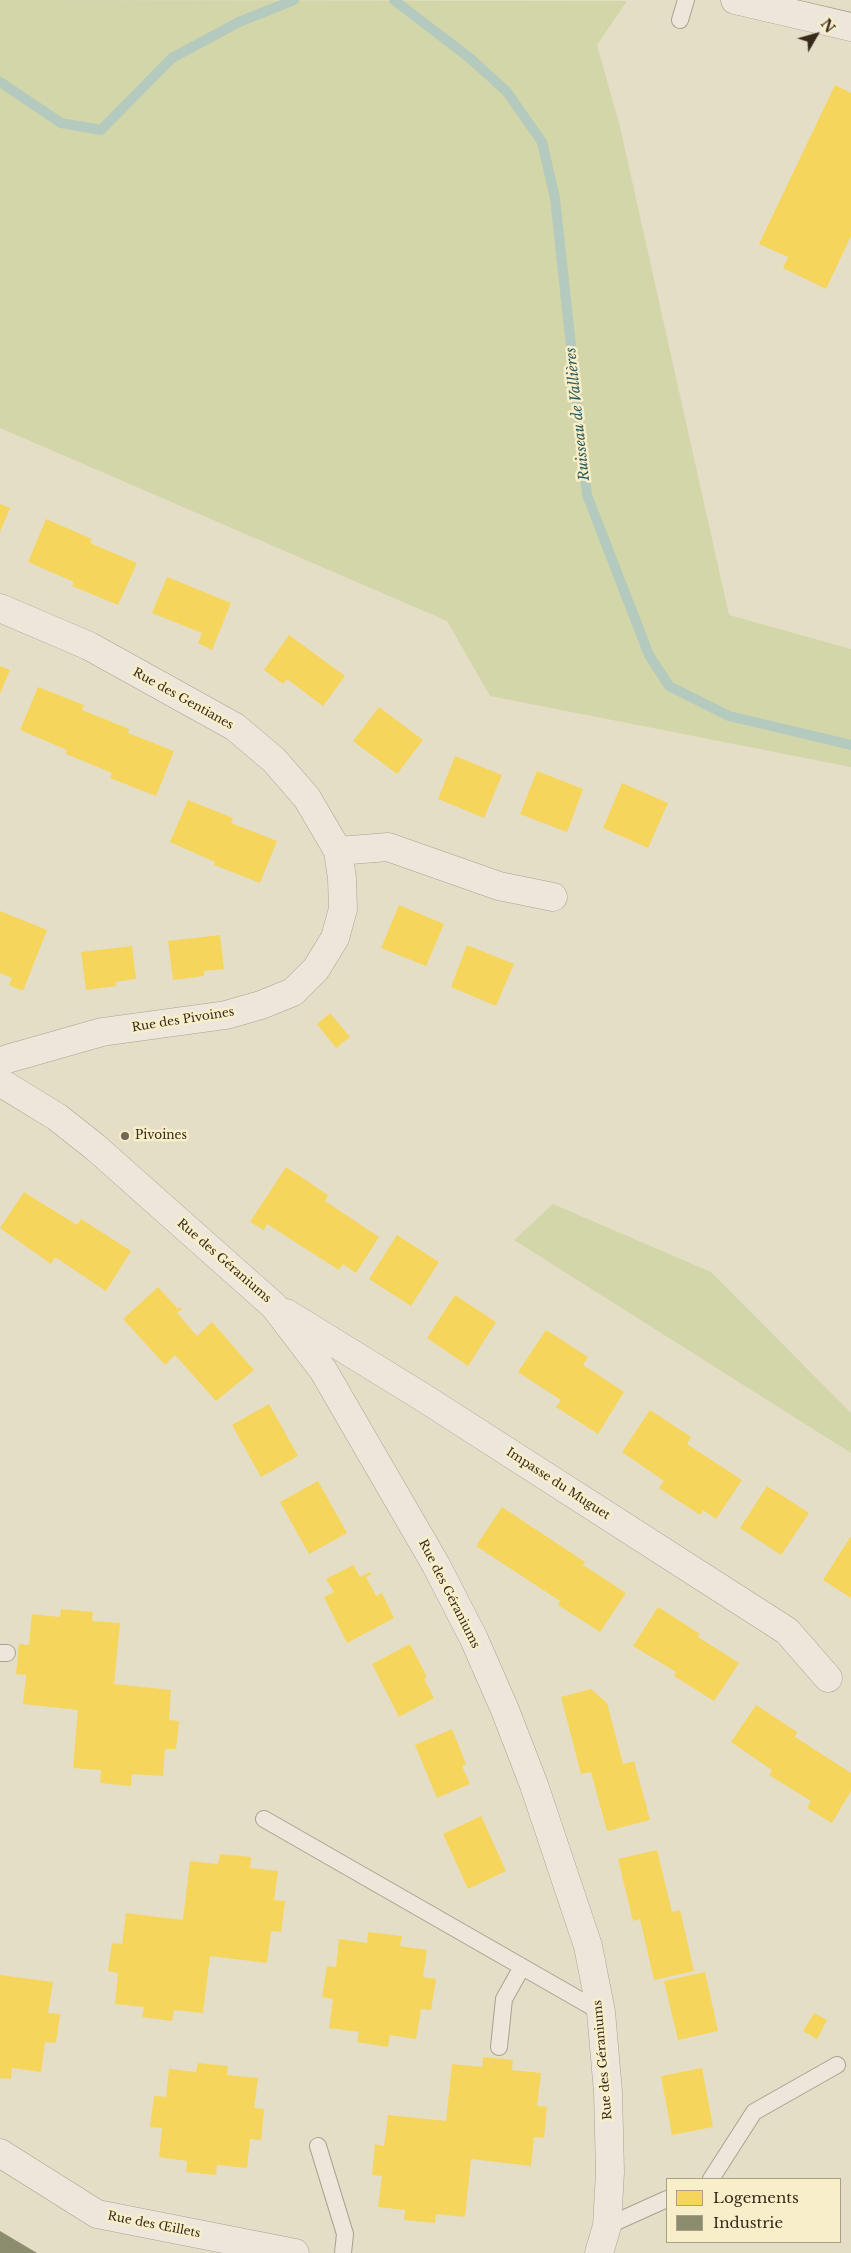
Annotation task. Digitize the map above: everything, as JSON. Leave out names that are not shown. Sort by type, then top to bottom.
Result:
[{"type":"street","points":[[735,0],[851,27]]},
{"type":"street","name":"Rue des Gentianes","points":[[0,608],[89,646],[235,727],[274,760],[307,798],[338,852]]},
{"type":"street","points":[[338,852],[388,847],[499,886],[553,896]]},
{"type":"street","name":"Rue des Pivoines","points":[[2,1070],[102,1032],[226,1015],[261,1005],[293,992],[316,969],[335,938],[343,910],[342,878],[338,852]]},
{"type":"street","name":"Rue des Géraniums","points":[[2,1070],[56,1117],[95,1146],[274,1306],[323,1370],[436,1565],[474,1639],[505,1710],[560,1859],[588,1946],[601,2012],[608,2101],[610,2172],[607,2226],[598,2253]]},
{"type":"street","name":"Impasse du Muguet","points":[[274,1306],[424,1398],[787,1631],[828,1678]]},
{"type":"street","name":"Rue des Œillets","points":[[0,2153],[97,2214],[291,2253]]},
{"type":"lane","points":[[680,20],[686,0]]},
{"type":"lane","points":[[264,1819],[601,2012]]},
{"type":"lane","points":[[499,2047],[504,1999],[522,1967]]},
{"type":"lane","points":[[712,2178],[754,2112],[837,2065]]},
{"type":"lane","points":[[318,2146],[345,2234],[343,2253]]},
{"type":"lane","points":[[607,2226],[666,2199]]},
{"type":"green space","points":[[0,0],[627,1],[597,45],[620,127],[729,615],[851,649],[851,767],[490,696],[447,621],[0,428]]},
{"type":"green space","points":[[553,1204],[711,1272],[851,1413],[851,1453],[514,1240]]},
{"type":"building: Logements","points":[[835,85],[851,93],[851,236],[826,289],[783,268],[788,257],[759,244]]},
{"type":"building: Logements","points":[[0,504],[10,508],[0,532]]},
{"type":"building: Logements","points":[[46,519],[92,539],[90,543],[137,563],[118,605],[72,586],[74,582],[28,562]]},
{"type":"building: Logements","points":[[167,577],[231,603],[212,650],[198,643],[202,633],[152,613]]},
{"type":"building: Logements","points":[[289,635],[345,676],[323,706],[287,679],[283,684],[264,670]]},
{"type":"building: Logements","points":[[0,666],[10,670],[0,694]]},
{"type":"building: Logements","points":[[38,687],[84,705],[82,710],[129,729],[128,733],[174,751],[156,796],[110,778],[112,773],[66,754],[67,750],[20,730]]},
{"type":"building: Logements","points":[[379,707],[423,740],[397,774],[353,741]]},
{"type":"building: Logements","points":[[455,756],[502,775],[484,818],[438,799]]},
{"type":"building: Logements","points":[[537,771],[583,789],[567,832],[520,814]]},
{"type":"building: Logements","points":[[622,783],[668,803],[648,848],[603,828]]},
{"type":"building: Logements","points":[[188,800],[233,818],[231,823],[277,841],[260,883],[214,865],[215,862],[170,842]]},
{"type":"building: Logements","points":[[399,905],[444,924],[426,966],[381,948]]},
{"type":"building: Logements","points":[[0,911],[47,930],[23,991],[9,985],[12,978],[0,973]]},
{"type":"building: Logements","points":[[220,935],[224,969],[204,971],[204,976],[173,980],[168,941]]},
{"type":"building: Logements","points":[[467,945],[514,964],[496,1006],[451,987]]},
{"type":"building: Logements","points":[[132,946],[136,979],[115,982],[116,986],[86,990],[81,952]]},
{"type":"building: Logements","points":[[330,1013],[350,1037],[336,1048],[317,1024]]},
{"type":"building: Logements","points":[[286,1167],[328,1195],[325,1201],[379,1237],[356,1273],[343,1264],[339,1270],[267,1224],[264,1230],[250,1222]]},
{"type":"building: Logements","points":[[24,1192],[77,1225],[81,1219],[131,1251],[106,1291],[55,1257],[51,1264],[0,1228]]},
{"type":"building: Logements","points":[[397,1235],[439,1262],[411,1306],[369,1279]]},
{"type":"building: Logements","points":[[158,1287],[178,1309],[180,1307],[182,1309],[177,1313],[197,1336],[212,1322],[254,1370],[216,1401],[175,1355],[165,1365],[123,1319]]},
{"type":"building: Logements","points":[[455,1295],[496,1322],[468,1366],[427,1338]]},
{"type":"building: Logements","points":[[546,1330],[588,1357],[583,1365],[624,1392],[598,1434],[556,1407],[561,1400],[518,1372]]},
{"type":"building: Logements","points":[[269,1404],[298,1456],[261,1477],[232,1425]]},
{"type":"building: Logements","points":[[650,1410],[691,1437],[687,1444],[742,1480],[716,1519],[703,1510],[700,1515],[659,1488],[664,1481],[622,1452]]},
{"type":"building: Logements","points":[[318,1481],[347,1533],[309,1554],[280,1502]]},
{"type":"building: Logements","points":[[767,1486],[809,1513],[781,1555],[740,1528]]},
{"type":"building: Logements","points":[[502,1507],[585,1562],[583,1565],[626,1593],[600,1632],[558,1605],[560,1601],[476,1546]]},
{"type":"building: Logements","points":[[851,1536],[851,1598],[823,1580]]},
{"type":"building: Logements","points":[[353,1565],[360,1577],[370,1572],[372,1574],[366,1577],[376,1596],[382,1593],[394,1618],[347,1643],[324,1597],[334,1592],[326,1579]]},
{"type":"building: Logements","points":[[658,1607],[700,1634],[698,1637],[739,1663],[714,1701],[674,1676],[676,1672],[633,1646]]},
{"type":"building: Logements","points":[[61,1609],[93,1612],[92,1621],[120,1623],[114,1684],[171,1690],[169,1720],[179,1721],[176,1749],[165,1749],[163,1776],[132,1774],[131,1786],[100,1783],[101,1770],[73,1768],[78,1710],[23,1704],[26,1675],[16,1674],[19,1644],[29,1645],[32,1614],[60,1617]]},
{"type":"building: Logements","points":[[410,1644],[427,1677],[424,1679],[434,1698],[399,1717],[372,1664]]},
{"type":"building: Logements","points":[[591,1689],[607,1703],[623,1764],[634,1761],[650,1820],[607,1831],[591,1772],[581,1774],[561,1697]]},
{"type":"building: Logements","points":[[756,1705],[797,1732],[795,1737],[851,1773],[851,1791],[832,1823],[807,1808],[811,1801],[769,1775],[772,1770],[731,1742]]},
{"type":"building: Logements","points":[[452,1729],[466,1764],[462,1766],[470,1784],[437,1798],[415,1745]]},
{"type":"building: Logements","points":[[481,1816],[506,1871],[468,1889],[443,1834]]},
{"type":"building: Logements","points":[[657,1850],[672,1912],[680,1910],[694,1971],[654,1980],[640,1919],[633,1921],[618,1859]]},
{"type":"building: Logements","points":[[220,1854],[251,1857],[250,1868],[278,1871],[274,1900],[285,1901],[281,1932],[271,1931],[267,1963],[210,1956],[203,2013],[174,2010],[172,2021],[142,2017],[144,2007],[115,2004],[118,1973],[108,1971],[112,1943],[122,1944],[126,1913],[183,1920],[190,1861],[218,1864]]},
{"type":"building: Logements","points":[[368,1932],[402,1936],[400,1946],[427,1950],[423,1977],[436,1979],[431,2010],[421,2009],[416,2039],[390,2035],[388,2047],[357,2042],[359,2032],[329,2028],[333,1999],[322,1997],[327,1966],[336,1967],[339,1939],[367,1943]]},
{"type":"building: Logements","points":[[705,1972],[718,2031],[678,2040],[664,1981]]},
{"type":"building: Logements","points":[[0,1975],[53,1982],[48,2013],[60,2014],[56,2043],[45,2042],[41,2072],[12,2068],[11,2079],[0,2078]]},
{"type":"building: Logements","points":[[814,2013],[827,2020],[817,2039],[803,2031]]},
{"type":"building: Logements","points":[[483,2057],[513,2060],[512,2070],[541,2073],[537,2106],[547,2107],[544,2138],[534,2137],[531,2166],[471,2159],[465,2217],[436,2214],[435,2223],[404,2220],[405,2210],[378,2207],[382,2176],[372,2175],[375,2144],[384,2146],[388,2115],[446,2121],[452,2064],[482,2067]]},
{"type":"building: Logements","points":[[198,2063],[228,2066],[227,2075],[258,2078],[254,2108],[264,2109],[261,2140],[250,2139],[247,2168],[217,2165],[216,2175],[186,2172],[187,2161],[159,2157],[162,2128],[150,2127],[154,2096],[166,2097],[169,2069],[196,2072]]},
{"type":"building: Logements","points":[[702,2068],[713,2127],[672,2135],[661,2076]]},
{"type":"building: Industrie","points":[[0,2231],[37,2253],[0,2253]]},
{"type":"waterway","name":"Ruisseau de Vallières","points":[[0,82],[61,123],[101,130],[172,58],[239,22],[294,0]]},
{"type":"waterway","name":"Ruisseau de Vallières","points":[[394,0],[471,59],[507,92],[542,142],[555,198],[587,495],[649,655],[669,686],[729,716],[851,745]]},
{"type":"place","name":"Pivoines","points":[[125,1136]]}]
